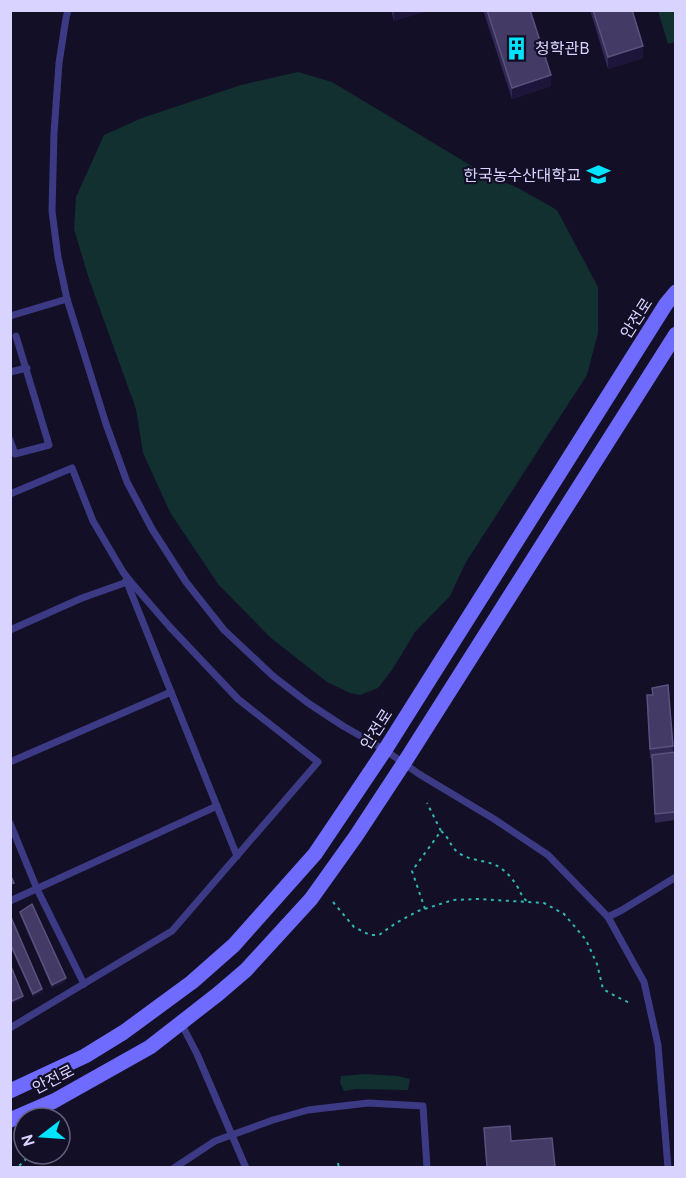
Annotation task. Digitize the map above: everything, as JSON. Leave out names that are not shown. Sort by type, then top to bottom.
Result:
[{"type":"street","name":"안전로","points":[[10,1091],[85,1056],[123,1032],[192,982],[234,945],[315,854],[385,750],[675,292]]},
{"type":"street","name":"안전로","points":[[10,1119],[54,1101],[150,1047],[246,970],[311,899],[404,763],[675,334]]},
{"type":"lane","points":[[69,10],[59,63],[54,134],[52,212],[58,257],[67,299],[105,424],[128,482],[152,529],[186,582],[224,630],[273,676],[317,709],[548,855],[608,917],[644,982],[658,1045],[668,1167]]},
{"type":"lane","points":[[10,316],[67,299]]},
{"type":"lane","points":[[10,440],[15,454],[49,445],[16,336]]},
{"type":"lane","points":[[10,372],[27,368]]},
{"type":"lane","points":[[10,494],[72,468],[93,521],[129,581],[238,699],[318,762],[172,931],[10,1028]]},
{"type":"lane","points":[[10,630],[82,598],[129,581]]},
{"type":"lane","points":[[129,581],[237,856]]},
{"type":"lane","points":[[10,762],[171,692]]},
{"type":"lane","points":[[10,901],[217,806]]},
{"type":"lane","points":[[10,823],[37,889],[84,984]]},
{"type":"lane","points":[[608,917],[675,877]]},
{"type":"lane","points":[[182,1023],[246,1167]]},
{"type":"lane","points":[[174,1167],[215,1141],[232,1134],[308,1110],[368,1102],[423,1106],[427,1167]]},
{"type":"path","points":[[427,802],[441,831],[446,835],[454,850],[465,857],[499,866],[510,875],[519,888],[521,897],[527,902]]},
{"type":"path","points":[[425,909],[412,871],[441,831]]},
{"type":"path","points":[[333,902],[354,927],[370,935],[379,935],[396,923],[425,909],[453,900],[478,899],[544,903],[564,914],[586,940],[597,964],[603,989],[630,1003]]},
{"type":"green space","points":[[658,11],[675,11],[675,42],[668,44]]},
{"type":"green space","points":[[298,72],[332,82],[480,171],[520,189],[557,210],[598,287],[598,333],[587,375],[466,562],[450,596],[415,632],[378,688],[360,695],[350,693],[327,682],[271,638],[218,584],[171,514],[143,453],[136,409],[89,279],[74,229],[76,197],[104,135],[142,118],[241,85]]},
{"type":"green space","points":[[365,1074],[410,1079],[408,1090],[356,1089],[344,1091],[340,1083],[341,1076]]},
{"type":"building","name":"청학관B","points":[[487,10],[530,10],[551,75],[512,88]]},
{"type":"building","points":[[593,10],[632,10],[643,46],[608,57]]},
{"type":"building","points":[[668,685],[673,746],[650,749],[647,695],[653,695],[652,688]]},
{"type":"building","points":[[675,752],[675,812],[655,814],[652,755]]},
{"type":"building","points":[[32,904],[66,978],[52,985],[20,912]]},
{"type":"building","points":[[10,915],[42,989],[33,994],[10,943]]},
{"type":"building","points":[[10,964],[23,996],[12,1001],[10,997]]},
{"type":"building","points":[[510,1126],[511,1141],[552,1138],[555,1167],[487,1167],[484,1128]]},
{"type":"place","name":"청학관B","points":[[517,48]]},
{"type":"place","name":"한국농수산대학교","points":[[599,175]]}]
